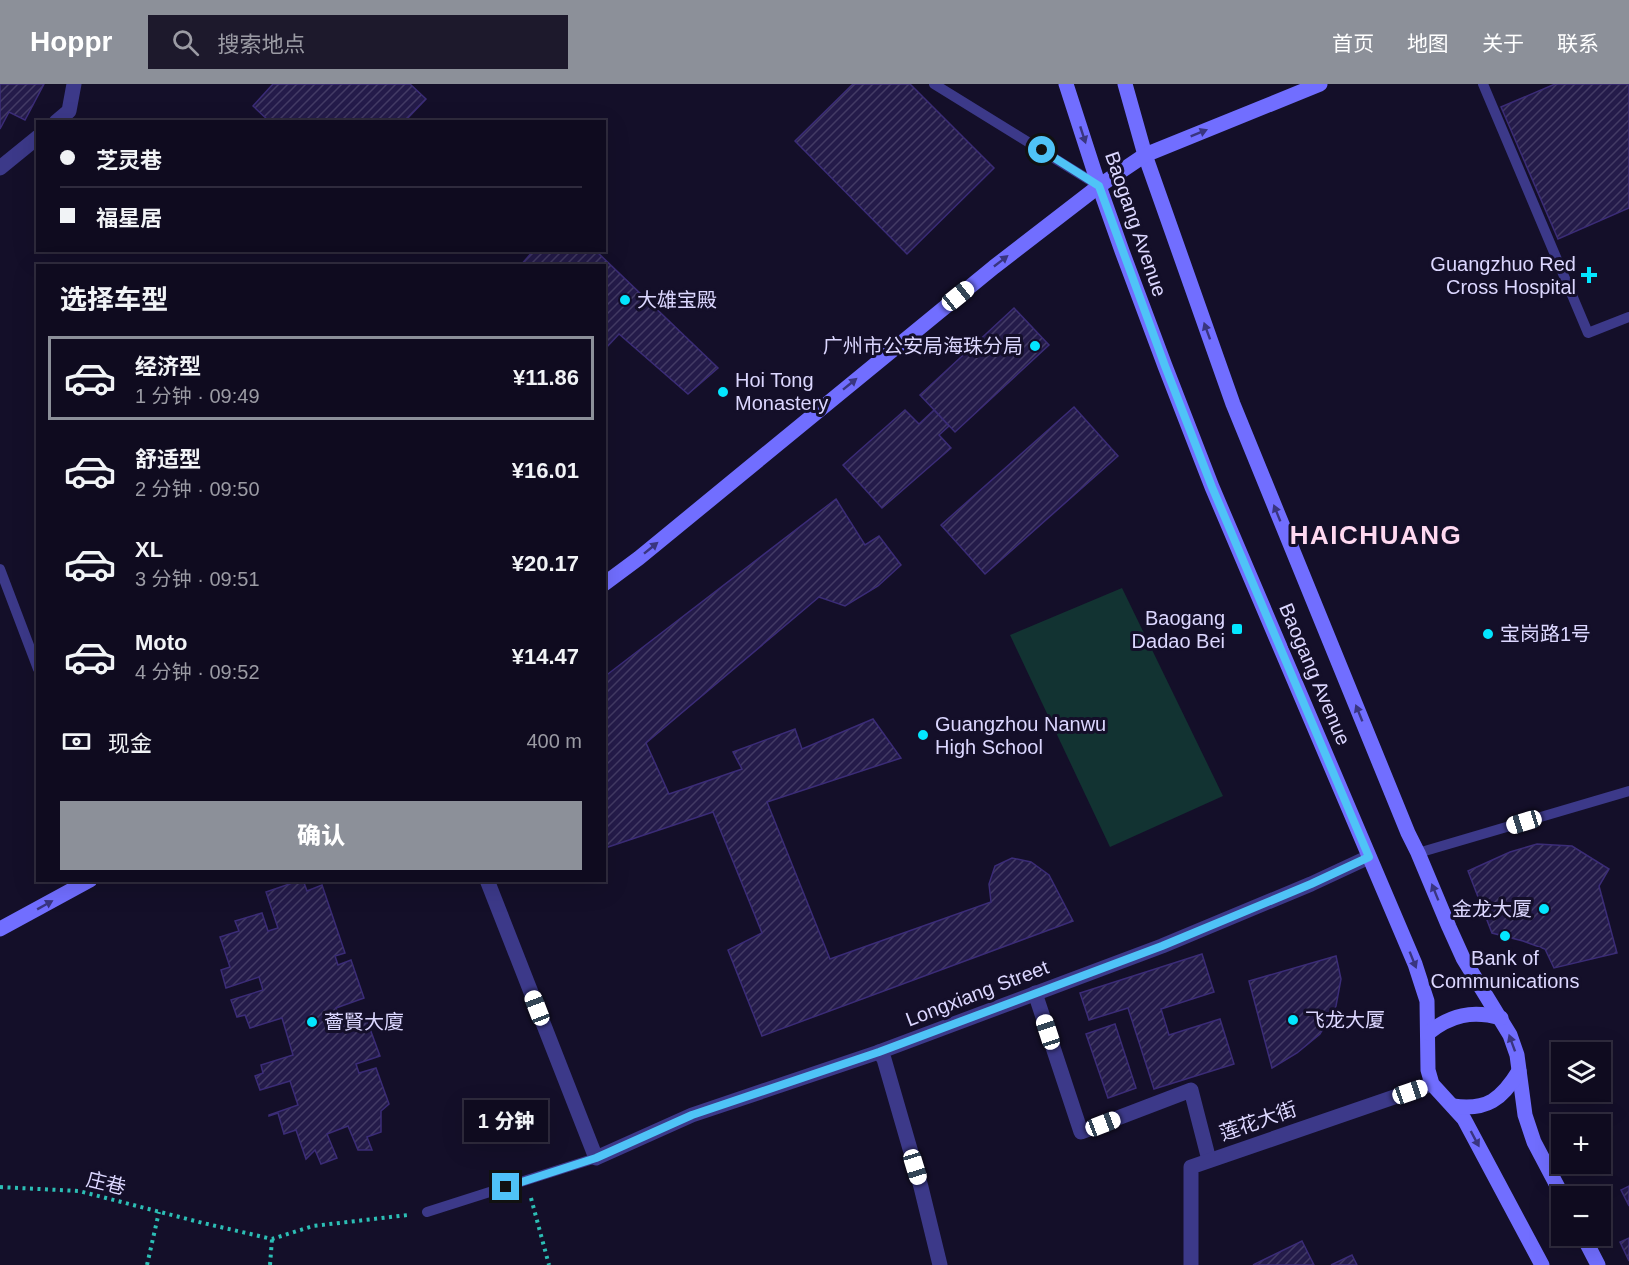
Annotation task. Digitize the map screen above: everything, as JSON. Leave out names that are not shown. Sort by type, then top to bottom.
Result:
[{"type":"main road","name":"Baogang Avenue","points":[[1066,84],[1099,186],[1212,487],[1415,964],[1427,1000],[1428,1070],[1432,1084]]},
{"type":"main road","name":"Baogang Avenue","points":[[1125,84],[1145,155],[1233,404],[1408,833],[1449,927],[1463,958],[1510,1035],[1516,1055],[1525,1115],[1534,1143],[1557,1186]]},
{"type":"main road","points":[[606,582],[984,274],[1099,186],[1145,155],[1320,84]]},
{"type":"main road","points":[[0,929],[86,882]]},
{"type":"main road","points":[[1428,1033],[1439,1024],[1462,1015],[1486,1014],[1501,1018]]},
{"type":"main road","points":[[1453,1106],[1469,1108],[1493,1101],[1509,1088],[1519,1071]]},
{"type":"main road","points":[[1432,1084],[1464,1119],[1542,1265]]},
{"type":"main road","points":[[1588,1246],[1598,1265]]},
{"type":"street","points":[[58,120],[69,111],[74,84]]},
{"type":"street","points":[[0,168],[36,139]]},
{"type":"street","name":"Longxiang Street","points":[[596,1158],[692,1115],[879,1052],[1162,946],[1311,884],[1369,857]]},
{"type":"street","points":[[488,882],[596,1158]]},
{"type":"street","points":[[1035,993],[1081,1132],[1191,1090],[1209,1160]]},
{"type":"street","points":[[879,1052],[884,1059],[921,1187],[940,1265]]},
{"type":"street","name":"莲花大街","points":[[1191,1265],[1191,1167],[1432,1084]]},
{"type":"lane","points":[[934,84],[1099,186]]},
{"type":"lane","points":[[1483,84],[1588,333],[1629,317]]},
{"type":"lane","points":[[0,569],[6,601],[36,665]]},
{"type":"lane","points":[[1418,853],[1629,790]]},
{"type":"lane","points":[[426,1212],[596,1158]]},
{"type":"path","points":[[526,1180],[549,1265]]},
{"type":"path","name":"庄巷","points":[[0,1187],[79,1191],[272,1239]]},
{"type":"path","points":[[147,1265],[159,1212]]},
{"type":"path","points":[[270,1265],[272,1239],[313,1226],[426,1212]]},
{"type":"green space","points":[[1122,588],[1223,796],[1110,847],[1010,635]]},
{"type":"building","points":[[0,84],[44,84],[25,120],[9,112],[0,129]]},
{"type":"building","points":[[273,84],[410,84],[426,99],[406,120],[268,120],[253,106]]},
{"type":"building","points":[[853,84],[910,84],[994,168],[907,254],[795,141]]},
{"type":"building","points":[[1555,84],[1629,84],[1629,208],[1558,239],[1501,107]]},
{"type":"building","name":"大雄宝殿","points":[[532,252],[597,252],[718,368],[688,394],[619,334],[606,348],[606,264],[522,264]]},
{"type":"building","points":[[1014,308],[1049,345],[955,432],[920,395]]},
{"type":"building","points":[[1074,407],[1118,456],[985,574],[941,525]]},
{"type":"building","points":[[905,410],[919,424],[934,410],[949,426],[939,435],[951,448],[882,508],[843,465]]},
{"type":"building","points":[[836,499],[865,545],[879,536],[901,565],[878,586],[845,606],[819,597],[646,743],[669,794],[742,769],[733,752],[795,729],[802,749],[873,719],[901,758],[767,802],[830,959],[991,902],[989,884],[995,866],[1012,858],[1031,862],[1049,875],[1073,921],[762,1036],[728,950],[762,933],[713,812],[608,847],[606,844],[606,675]]},
{"type":"building","name":"金龙大厦","points":[[1537,844],[1572,846],[1609,869],[1599,886],[1617,953],[1554,968],[1545,949],[1492,933],[1468,871],[1510,852]]},
{"type":"building","name":"薈賢大廈","points":[[295,882],[304,882],[307,891],[322,885],[345,953],[335,956],[338,965],[351,960],[364,998],[336,1008],[342,1026],[366,1018],[380,1056],[356,1064],[359,1073],[376,1068],[389,1104],[381,1111],[381,1132],[367,1137],[372,1150],[358,1150],[348,1126],[327,1134],[337,1158],[321,1164],[315,1150],[306,1159],[296,1130],[284,1134],[278,1113],[269,1116],[298,1105],[290,1081],[260,1090],[255,1076],[263,1073],[261,1065],[293,1055],[282,1018],[250,1028],[245,1015],[237,1017],[231,1000],[263,990],[259,977],[226,988],[221,970],[230,967],[220,937],[239,931],[235,921],[262,913],[268,931],[278,928],[266,892]]},
{"type":"building","points":[[1202,954],[1214,992],[1161,1009],[1169,1035],[1220,1019],[1234,1064],[1154,1089],[1128,1008],[1089,1020],[1080,993]]},
{"type":"building","name":"飞龙大厦","points":[[1336,956],[1341,979],[1336,1006],[1320,1034],[1297,1053],[1272,1068],[1249,981]]},
{"type":"building","points":[[1115,1024],[1136,1088],[1108,1098],[1086,1034]]},
{"type":"building","points":[[1629,1186],[1629,1206],[1621,1190]]},
{"type":"building","points":[[1629,1238],[1629,1261],[1620,1242]]},
{"type":"building","points":[[1302,1241],[1314,1265],[1253,1265]]},
{"type":"building","points":[[1352,1255],[1357,1265],[1331,1265]]},
{"type":"place","name":"Guangzhuo Red Cross Hospital","points":[[1589,275]]},
{"type":"place","name":"大雄宝殿","points":[[625,300]]},
{"type":"place","name":"广州市公安局海珠分局","points":[[1035,346]]},
{"type":"place","name":"Hoi Tong Monastery","points":[[723,392]]},
{"type":"place","name":"Baogang Dadao Bei","points":[[1237,629]]},
{"type":"place","name":"宝岗路1号","points":[[1488,634]]},
{"type":"place","name":"Guangzhou Nanwu High School","points":[[923,735]]},
{"type":"place","name":"金龙大厦","points":[[1544,909]]},
{"type":"place","name":"Bank of Communications","points":[[1505,936]]},
{"type":"place","name":"飞龙大厦","points":[[1293,1020]]},
{"type":"place","name":"薈賢大廈","points":[[312,1022]]},
{"type":"district","name":"HAICHUANG","points":[[1376,535]]},
{"type":"route","points":[[506,1187],[596,1158],[692,1115],[879,1052],[1162,946],[1311,884],[1369,857],[1212,487],[1099,186],[1042,150]]}]
